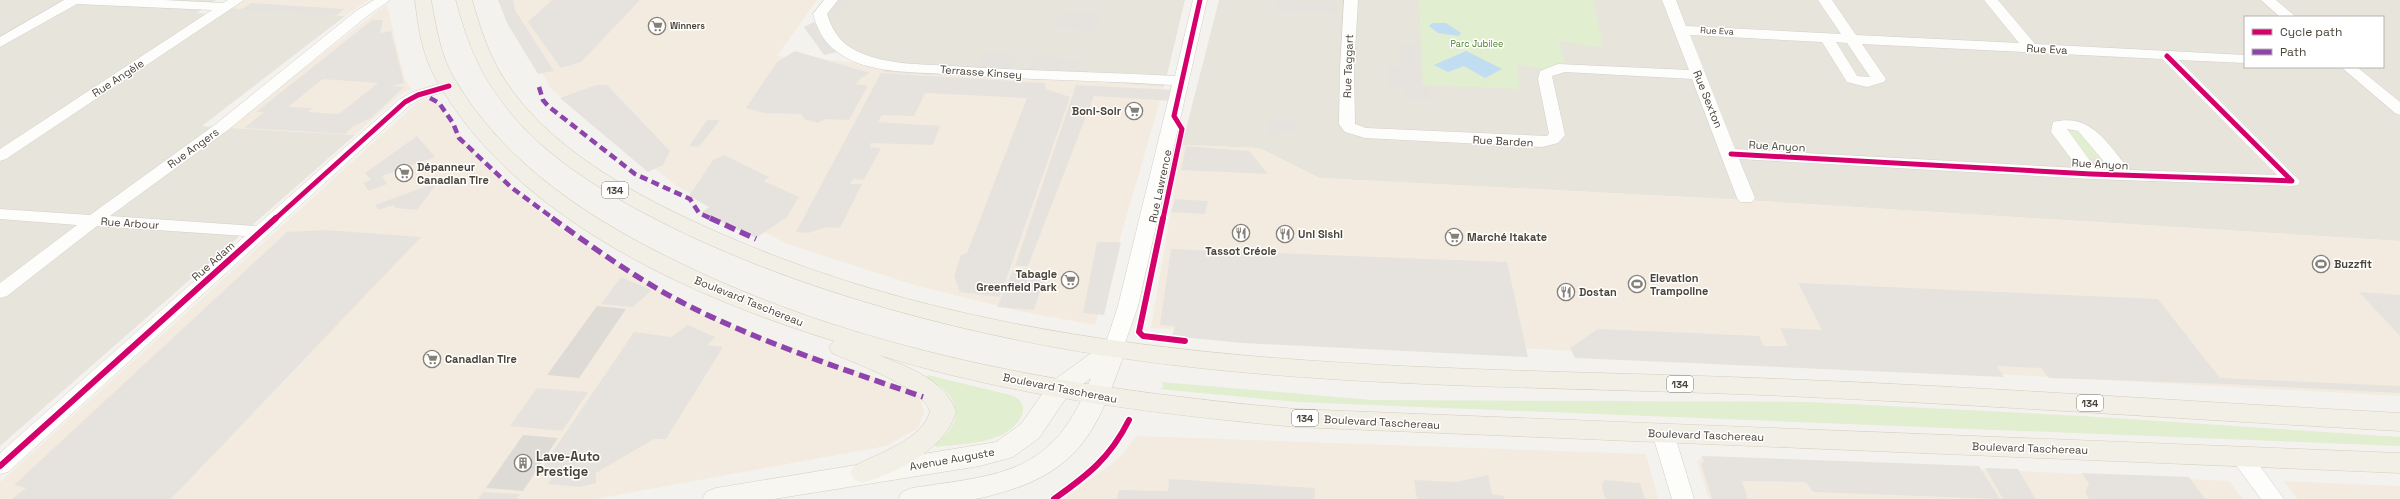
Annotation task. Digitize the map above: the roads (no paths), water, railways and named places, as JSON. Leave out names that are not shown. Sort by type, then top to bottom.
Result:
[{"type":"main road","name":"Boulevard Taschereau","points":[[424,0],[432,46],[449,86],[470,118],[494,145],[530,180],[562,204],[634,249],[735,297],[810,326],[896,352],[1059,389],[1097,396],[1165,406],[1296,418],[2400,463]]},
{"type":"main road","name":"134","points":[[464,0],[470,28],[478,50],[491,74],[516,109],[545,139],[589,174],[630,198],[734,248],[862,292],[1015,330],[1114,349],[1197,360],[1333,371],[1973,396],[2400,422]]},
{"type":"main road","points":[[735,297],[921,385],[938,400],[942,409],[942,417],[932,433],[916,445],[863,474]]},
{"type":"main road","name":"Avenue Auguste","points":[[716,499],[980,456],[1004,450],[1030,431],[1059,389],[1114,349]]},
{"type":"main road","points":[[912,499],[999,483],[1041,466],[1063,450],[1075,436],[1097,396],[1114,349]]},
{"type":"street","points":[[0,43],[74,0]]},
{"type":"street","points":[[78,0],[231,4]]},
{"type":"street","name":"Rue Angers","points":[[0,292],[94,220],[222,127],[361,14],[383,0]]},
{"type":"street","name":"Terrasse Kinsey","points":[[830,0],[820,14],[827,35],[854,55],[888,66],[1018,75],[1098,76],[1182,81]]},
{"type":"street","name":"Rue Lawrence","points":[[1114,349],[1128,306],[1200,0]]},
{"type":"street","name":"Rue Taggart","points":[[1351,0],[1346,124],[1352,130]]},
{"type":"street","name":"Rue Sexton","points":[[1669,0],[1731,154],[1746,198]]},
{"type":"street","points":[[1825,0],[1879,79],[1877,81],[1868,82],[1852,79],[1826,37]]},
{"type":"street","points":[[1991,0],[2031,48]]},
{"type":"street","points":[[2268,0],[2288,16]]},
{"type":"street","name":"Rue Angèle","points":[[0,156],[231,4]]},
{"type":"street","name":"Rue Eva","points":[[1681,30],[2244,59]]},
{"type":"street","name":"Rue Anyon","points":[[1731,154],[2091,174],[2292,181],[2167,56]]},
{"type":"street","name":"Rue Barden","points":[[1352,130],[1365,133],[1542,142],[1552,140],[1557,135],[1545,79],[1545,74],[1550,71],[1565,68],[1698,75]]},
{"type":"street","points":[[2349,68],[2400,110]]},
{"type":"street","name":"Rue Adam","points":[[0,466],[408,100],[449,86]]},
{"type":"street","name":"Rue Anyon","points":[[2091,174],[2059,132],[2059,125],[2071,124],[2084,128],[2125,175]]},
{"type":"street","name":"Rue Arbour","points":[[0,214],[260,232]]},
{"type":"street","points":[[1663,433],[1683,499]]},
{"type":"street","points":[[2241,457],[2273,499]]},
{"type":"water","points":[[1432,23],[1446,23],[1461,33],[1459,36],[1438,33],[1429,26]]},
{"type":"water","points":[[1466,51],[1502,69],[1485,78],[1464,66],[1448,72],[1434,65]]},
{"type":"place","name":"Winners","points":[[657,26]]},
{"type":"place","name":"Boni-Soir","points":[[1134,111]]},
{"type":"place","name":"Dépanneur Canadian Tire","points":[[404,173]]},
{"type":"place","name":"Tassot Créole","points":[[1241,233]]},
{"type":"place","name":"Uni Sishi","points":[[1285,234]]},
{"type":"place","name":"Marché Itakate","points":[[1454,237]]},
{"type":"place","name":"Buzzfit","points":[[2321,264]]},
{"type":"place","name":"Tabagie Greenfield Park","points":[[1070,280]]},
{"type":"place","name":"Elevation Trampoline","points":[[1637,284]]},
{"type":"place","name":"Dostan","points":[[1566,292]]},
{"type":"place","name":"Canadian Tire","points":[[432,359]]},
{"type":"place","name":"Lave-Auto Prestige","points":[[523,463]]},
{"type":"park label","name":"Parc Jubilee","points":[[1477,44]]}]
